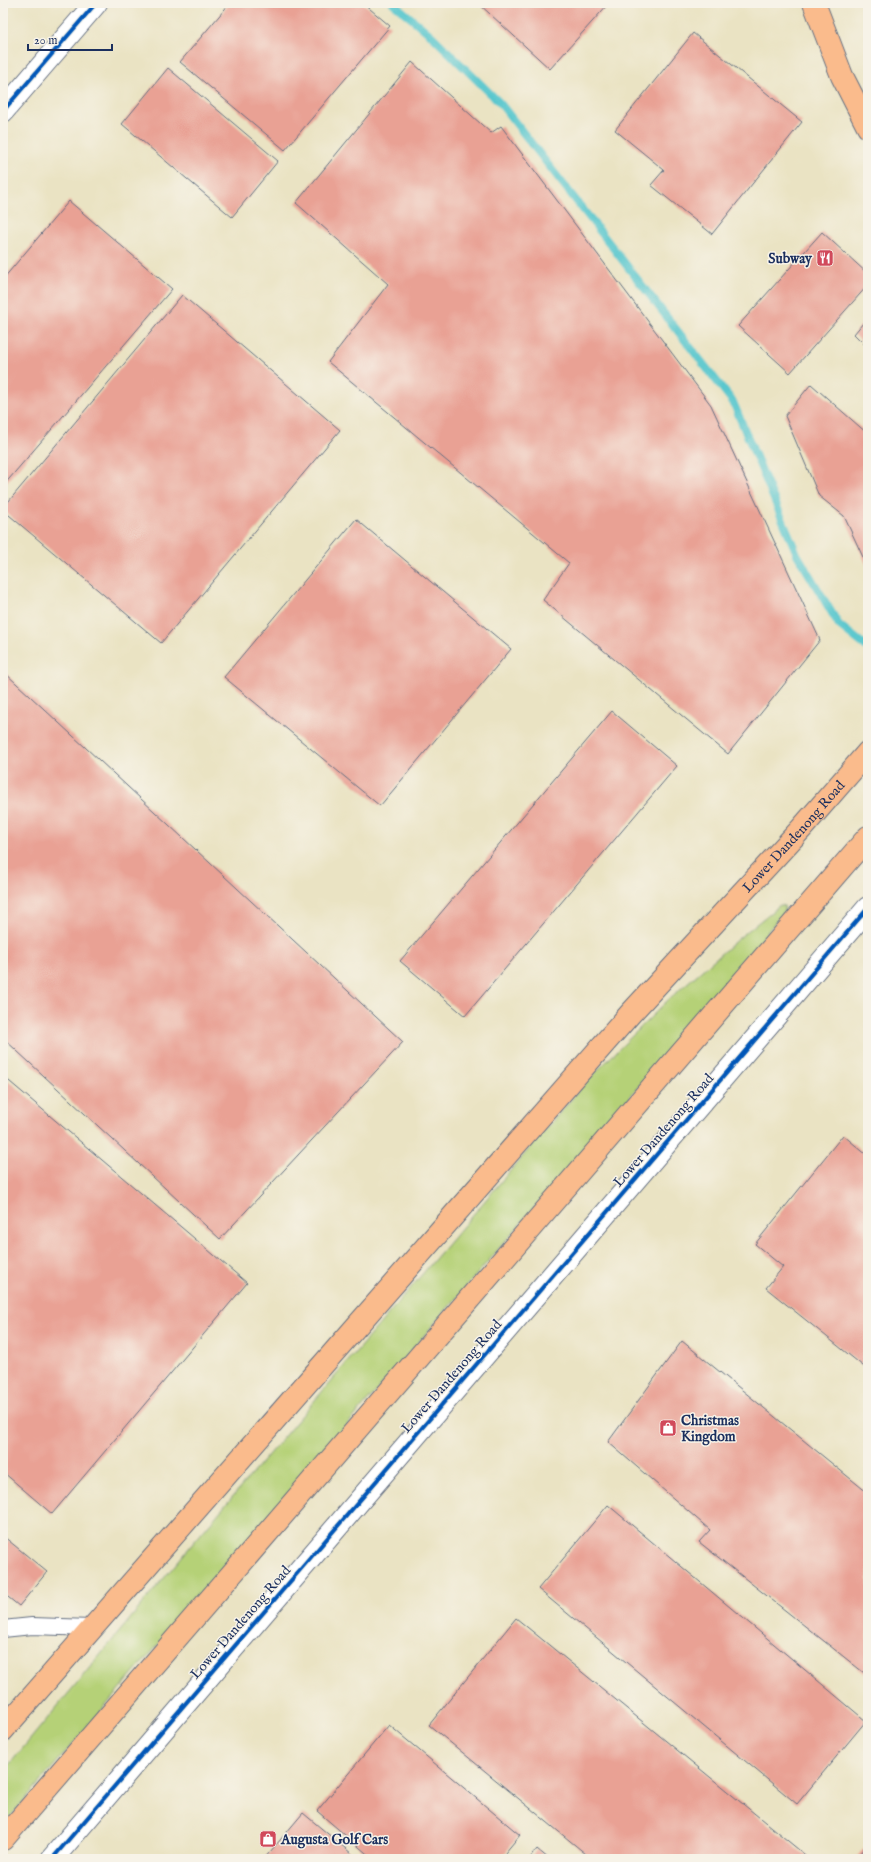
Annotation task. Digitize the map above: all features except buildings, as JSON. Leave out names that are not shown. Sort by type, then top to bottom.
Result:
[{"type":"main road","points":[[814,3],[842,76],[868,127]]},
{"type":"main road","name":"Lower Dandenong Road","points":[[3,1730],[630,1014],[801,830],[868,752]]},
{"type":"main road","points":[[3,1839],[868,837]]},
{"type":"street","points":[[3,111],[96,3]]},
{"type":"street","name":"Lower Dandenong Road","points":[[52,1859],[868,908]]},
{"type":"lane","points":[[3,1629],[32,1626],[91,1628]]},
{"type":"green space","points":[[780,905],[784,906],[785,910],[699,1016],[3,1825],[3,1772],[194,1542],[586,1082],[669,999],[739,938]]},
{"type":"waterway","points":[[393,3],[431,35],[500,103],[733,402],[797,554],[839,625],[868,648]]},
{"type":"cycle path","points":[[3,111],[96,3]]},
{"type":"cycle path","points":[[52,1859],[868,908]]},
{"type":"place","name":"Subway","points":[[825,258]]},
{"type":"place","name":"Christmas Kingdom","points":[[668,1428]]},
{"type":"place","name":"Augusta Golf Cars","points":[[268,1839]]}]
